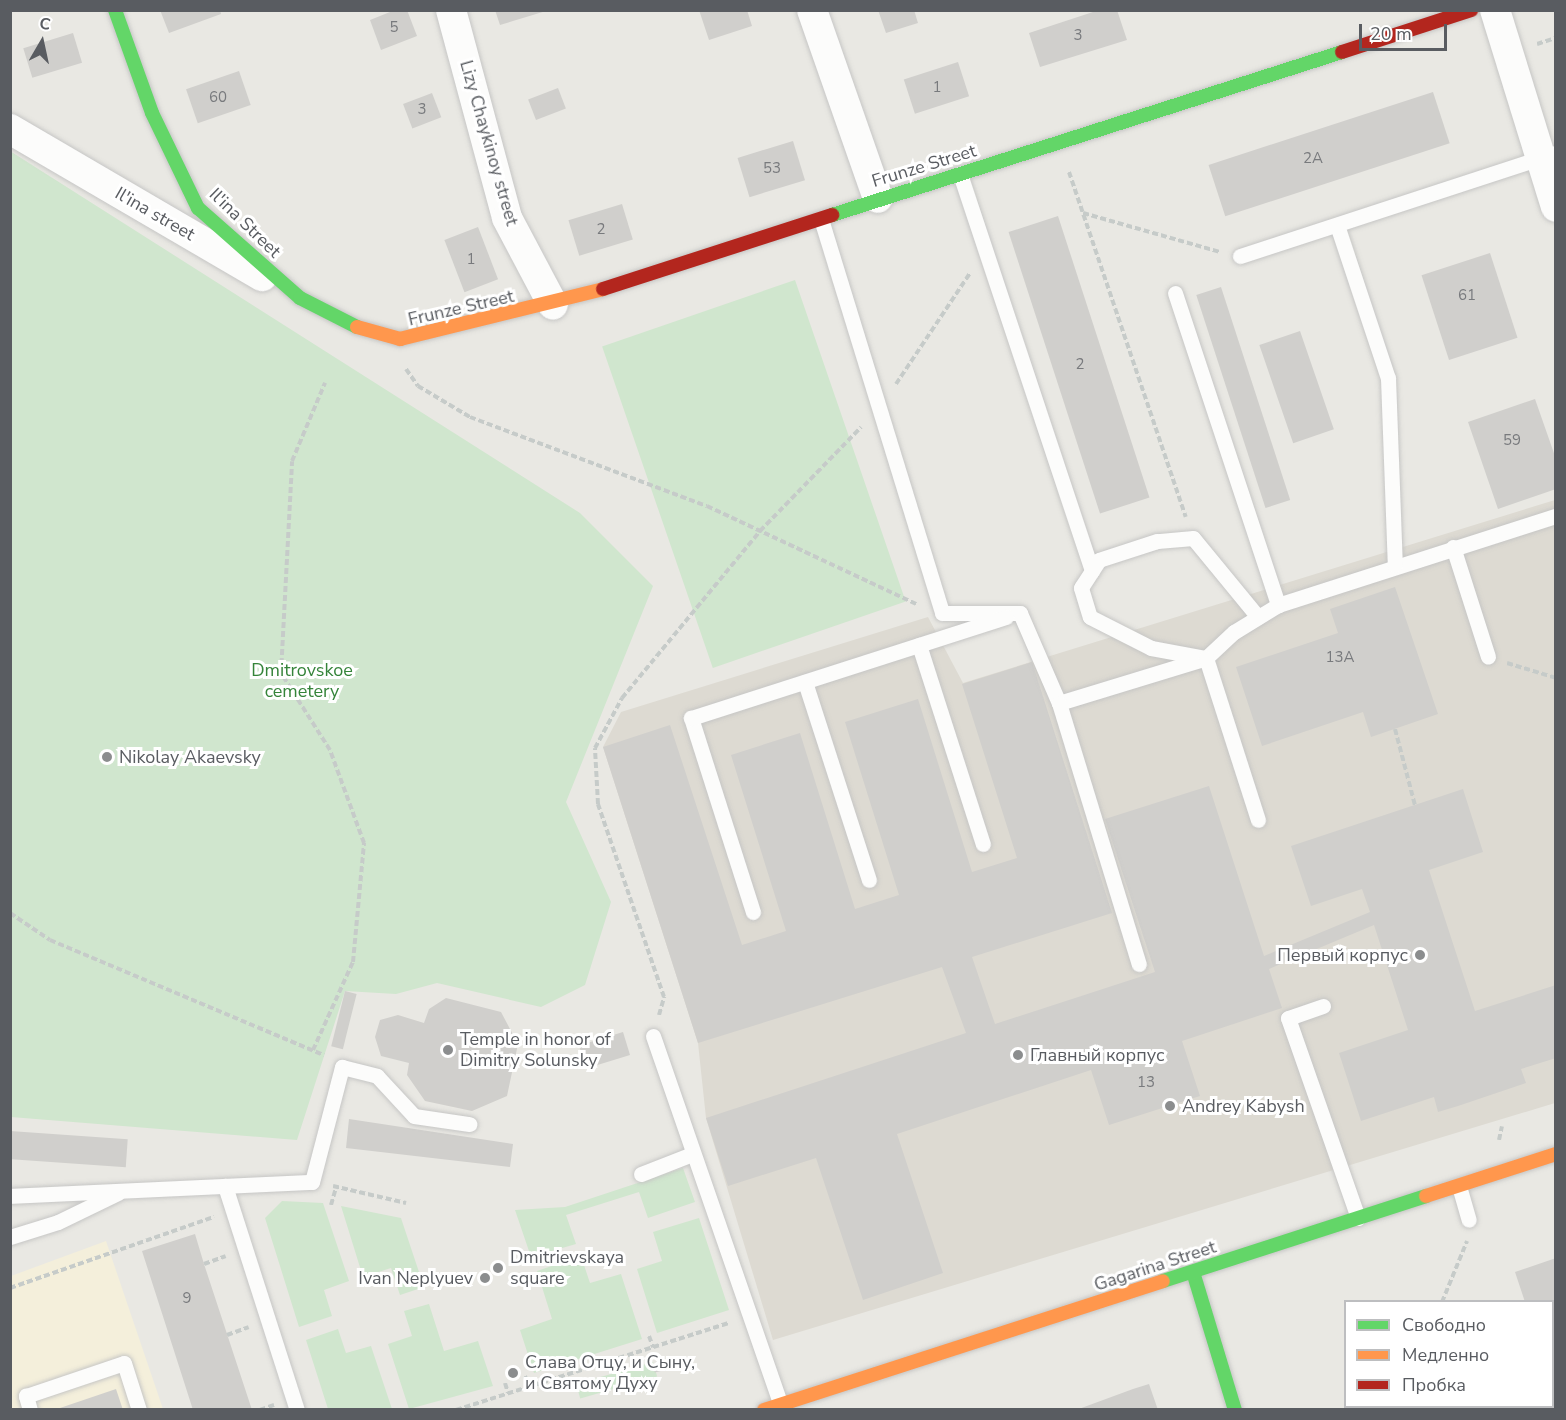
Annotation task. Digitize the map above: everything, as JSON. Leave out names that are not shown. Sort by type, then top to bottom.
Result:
[{"type":"street","name":"Il'ina Street","points":[[115,10],[152,113],[198,208],[300,298],[385,339]]},
{"type":"street","name":"Lizy Chaykinoy street","points":[[451,10],[507,218],[553,304]]},
{"type":"street","points":[[812,10],[878,198]]},
{"type":"street","name":"Frunze Street","points":[[385,339],[400,339],[553,304],[821,219],[878,198],[1059,143],[1471,10]]},
{"type":"street","points":[[1495,10],[1548,155],[1556,207]]},
{"type":"street","name":"Il'ina street","points":[[10,129],[300,298]]},
{"type":"street","name":"Gagarina Street","points":[[765,1410],[781,1407],[1556,1154]]},
{"type":"street","points":[[1193,1272],[1235,1410]]},
{"type":"lane","points":[[1240,256],[1548,155]]},
{"type":"lane","points":[[960,174],[984,252],[1092,571]]},
{"type":"lane","points":[[821,219],[942,613],[1020,613]]},
{"type":"lane","points":[[1337,225],[1388,378],[1395,565]]},
{"type":"lane","points":[[1175,293],[1278,605]]},
{"type":"lane","points":[[1059,703],[1206,658],[1258,617],[1278,605],[1395,565],[1556,516]]},
{"type":"lane","points":[[1206,658],[1151,648],[1090,617],[1081,588],[1099,560],[1147,544],[1193,538],[1258,617]]},
{"type":"lane","points":[[1453,547],[1488,657]]},
{"type":"lane","points":[[753,912],[691,718],[1020,613]]},
{"type":"lane","points":[[1020,613],[1059,703],[1139,964]]},
{"type":"lane","points":[[919,645],[983,844]]},
{"type":"lane","points":[[1206,658],[1258,820]]},
{"type":"lane","points":[[805,682],[869,880]]},
{"type":"lane","points":[[1323,1006],[1288,1018],[1358,1218]]},
{"type":"lane","points":[[653,1036],[747,1317],[781,1407]]},
{"type":"lane","points":[[10,1196],[312,1182],[342,1067],[377,1076],[414,1116],[469,1124]]},
{"type":"lane","points":[[641,1174],[692,1154]]},
{"type":"lane","points":[[225,1186],[297,1410]]},
{"type":"lane","points":[[1459,1186],[1469,1220]]},
{"type":"lane","points":[[10,1237],[58,1222],[126,1190]]},
{"type":"lane","points":[[30,1410],[26,1396],[124,1363],[139,1410]]},
{"type":"path","points":[[1059,143],[1193,538]]},
{"type":"path","points":[[1083,213],[1165,240],[1240,256]]},
{"type":"path","points":[[653,1036],[664,997],[598,804],[595,747],[622,698],[760,531],[879,409],[984,252]]},
{"type":"path","points":[[400,339],[402,364],[418,386],[470,417],[760,531],[879,591],[942,613]]},
{"type":"path","points":[[314,1050],[353,962],[364,843],[330,750],[281,673],[292,461],[325,383]]},
{"type":"path","points":[[1488,657],[1556,678]]},
{"type":"path","points":[[1395,729],[1415,805]]},
{"type":"path","points":[[10,912],[50,940],[324,1055]]},
{"type":"path","points":[[312,1182],[406,1203]]},
{"type":"path","points":[[331,1205],[336,1187]]},
{"type":"path","points":[[10,1288],[233,1210]]},
{"type":"path","points":[[1443,1300],[1467,1247],[1469,1220]]},
{"type":"path","points":[[456,1410],[747,1317]]},
{"type":"path","points":[[649,1336],[653,1347]]},
{"type":"path","points":[[525,1376],[529,1386]]},
{"type":"path","points":[[505,1383],[508,1393]]},
{"type":"shaded area","points":[[1555,500],[1555,1103],[773,1340],[706,1118],[698,1043],[603,747],[621,712],[928,617],[963,683]]},
{"type":"shaded area","points":[[106,1241],[163,1409],[11,1410],[11,1276]]},
{"type":"green space","name":"Dmitrovskoe cemetery","points":[[10,151],[580,513],[653,586],[566,802],[611,902],[585,985],[541,1007],[437,983],[396,994],[345,991],[297,1140],[11,1117]]},
{"type":"green space","points":[[795,280],[906,601],[713,668],[602,346]]},
{"type":"green space","points":[[683,1168],[695,1202],[648,1218],[639,1192],[566,1215],[576,1244],[531,1257],[515,1210],[565,1207]]},
{"type":"green space","points":[[282,1201],[323,1203],[349,1281],[324,1290],[332,1316],[299,1327],[265,1218]]},
{"type":"green space","points":[[341,1206],[401,1218],[424,1287],[400,1295],[391,1268],[363,1277]]},
{"type":"green space","points":[[699,1218],[729,1310],[657,1333],[637,1269],[662,1261],[653,1232]]},
{"type":"green space","points":[[581,1256],[590,1283],[621,1274],[642,1339],[534,1373],[520,1330],[552,1319],[537,1271]]},
{"type":"green space","points":[[429,1304],[444,1351],[478,1341],[493,1386],[409,1409],[388,1344],[412,1336],[404,1311]]},
{"type":"green space","points":[[338,1329],[346,1353],[371,1346],[392,1409],[328,1409],[306,1340]]},
{"type":"green space","points":[[653,1362],[657,1376],[580,1398],[576,1384]]},
{"type":"building","points":[[160,10],[220,10],[221,14],[169,33]]},
{"type":"building","points":[[395,10],[407,10],[417,36],[381,50],[370,20]]},
{"type":"building","points":[[495,10],[546,10],[546,11],[500,25]]},
{"type":"building","points":[[699,10],[747,10],[752,26],[709,40]]},
{"type":"building","points":[[878,10],[914,10],[918,23],[886,33]]},
{"type":"building","points":[[1099,10],[1117,10],[1127,40],[1040,67],[1029,33]]},
{"type":"building","points":[[73,33],[82,63],[32,78],[23,48]]},
{"type":"building","points":[[958,62],[969,96],[915,114],[904,80]]},
{"type":"building","points":[[239,71],[251,105],[198,123],[186,89]]},
{"type":"building","points":[[558,88],[566,109],[536,120],[528,99]]},
{"type":"building","points":[[1433,92],[1450,143],[1225,216],[1209,165]]},
{"type":"building","points":[[432,93],[441,117],[412,128],[403,104]]},
{"type":"building","points":[[793,141],[805,180],[750,197],[738,158]]},
{"type":"building","points":[[622,204],[633,239],[579,256],[568,220]]},
{"type":"building","points":[[1058,216],[1149,498],[1100,514],[1009,232]]},
{"type":"building","points":[[478,227],[498,279],[464,292],[444,240]]},
{"type":"building","points":[[1490,253],[1518,338],[1449,360],[1422,275]]},
{"type":"building","points":[[1221,287],[1290,500],[1265,508],[1196,295]]},
{"type":"building","points":[[1300,331],[1334,429],[1293,443],[1259,345]]},
{"type":"building","points":[[1535,399],[1556,459],[1556,489],[1498,509],[1468,422]]},
{"type":"building","points":[[1395,587],[1438,714],[1371,737],[1363,712],[1262,746],[1236,667],[1338,633],[1330,609]]},
{"type":"building","points":[[1032,662],[1112,913],[972,957],[995,1024],[1155,972],[1105,819],[1209,786],[1264,956],[1370,912],[1362,889],[1311,906],[1291,846],[1463,789],[1483,852],[1429,870],[1475,1011],[1556,985],[1556,1058],[1521,1069],[1526,1083],[1458,1106],[1438,1112],[1434,1097],[1361,1121],[1339,1053],[1408,1030],[1374,925],[1269,969],[1282,1008],[1182,1041],[1200,1096],[1109,1125],[1091,1070],[897,1134],[943,1273],[863,1300],[816,1158],[728,1186],[706,1118],[966,1033],[942,967],[698,1043],[603,747],[670,725],[742,945],[786,931],[731,755],[800,733],[855,909],[899,895],[845,722],[918,699],[972,872],[1017,858],[962,684]]},
{"type":"building","points":[[345,991],[357,994],[343,1049],[331,1046]]},
{"type":"building","name":"Temple in honor of Dimitry Solunsky","points":[[446,998],[501,1012],[518,1044],[507,1096],[472,1111],[425,1101],[407,1075],[409,1063],[381,1056],[375,1037],[380,1020],[398,1015],[424,1023],[429,1009]]},
{"type":"building","points":[[623,1032],[630,1055],[586,1068],[579,1045]]},
{"type":"building","points":[[349,1119],[513,1144],[510,1167],[346,1148]]},
{"type":"building","points":[[10,1131],[128,1139],[126,1167],[10,1159]]},
{"type":"building","points":[[195,1234],[252,1410],[193,1410],[142,1251]]},
{"type":"building","points":[[1556,1258],[1556,1410],[1370,1410],[1554,1408],[1554,1300],[1524,1300],[1515,1272]]},
{"type":"building","points":[[680,1358],[682,1366],[655,1373],[653,1365]]},
{"type":"building","points":[[1149,1384],[1158,1410],[1076,1410],[1133,1389]]},
{"type":"building","points":[[116,1389],[123,1410],[57,1410],[57,1409]]},
{"type":"traffic: fast","points":[[115,10],[152,113],[198,208],[300,298],[357,327]]},
{"type":"traffic: fast","points":[[832,215],[1342,52]]},
{"type":"traffic: fast","points":[[1163,1281],[1426,1196]]},
{"type":"traffic: fast","points":[[1193,1272],[1235,1410]]},
{"type":"traffic: slow","points":[[357,327],[400,339],[603,289]]},
{"type":"traffic: slow","points":[[1426,1196],[1556,1154]]},
{"type":"traffic: slow","points":[[764,1410],[1163,1281]]},
{"type":"traffic: jam","points":[[1342,52],[1471,10]]},
{"type":"traffic: jam","points":[[603,289],[832,215]]},
{"type":"place","name":"Nikolay Akaevsky","points":[[107,757]]},
{"type":"place","name":"Первый корпус","points":[[1420,955]]},
{"type":"place","name":"Temple in honor of Dimitry Solunsky","points":[[448,1050]]},
{"type":"place","name":"Главный корпус","points":[[1018,1055]]},
{"type":"place","name":"Andrey Kabysh","points":[[1170,1106]]},
{"type":"place","name":"Dmitrievskaya square","points":[[498,1268]]},
{"type":"place","name":"Ivan Neplyuev","points":[[485,1278]]},
{"type":"place","name":"Слава Отцу, и Сыну, и Святому Духу","points":[[513,1373]]}]
